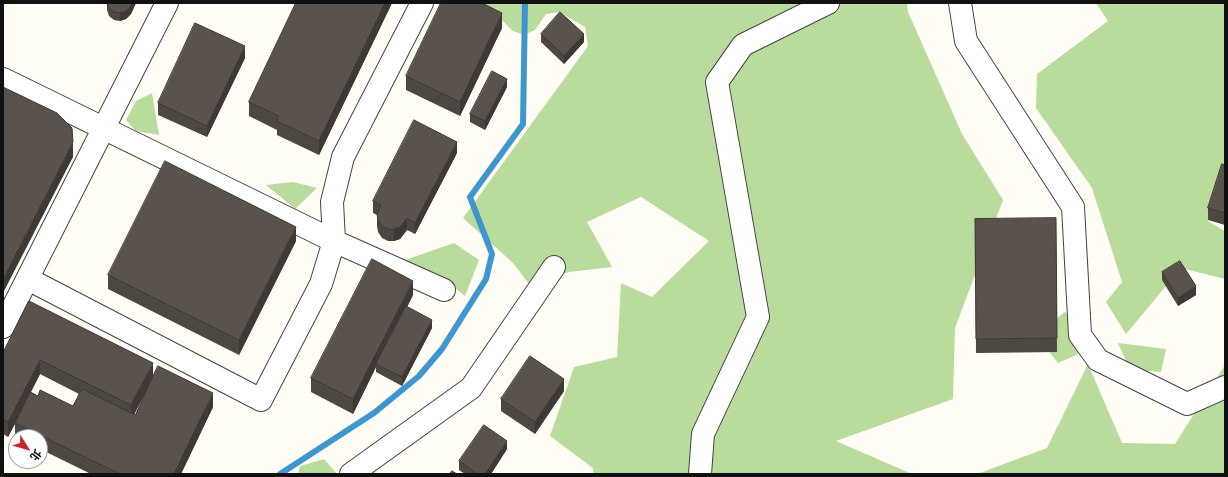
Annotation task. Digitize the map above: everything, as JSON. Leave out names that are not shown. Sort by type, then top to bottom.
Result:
[{"type":"lane","points":[[3,327],[167,3]]},
{"type":"lane","points":[[28,279],[261,400],[321,284],[334,241],[332,202],[342,157],[422,3]]},
{"type":"lane","points":[[700,474],[703,434],[758,317],[718,82],[743,45],[828,3]]},
{"type":"lane","points":[[960,3],[966,40],[1073,206],[1080,335],[1098,360],[1187,404],[1225,387]]},
{"type":"lane","points":[[3,79],[334,241],[444,290]]},
{"type":"lane","points":[[351,474],[471,388],[554,267]]},
{"type":"green space","points":[[484,3],[907,3],[908,12],[962,134],[1003,200],[955,328],[953,399],[836,441],[912,474],[593,474],[593,468],[550,436],[574,367],[617,357],[621,283],[652,297],[709,241],[641,197],[587,222],[612,267],[569,272],[529,284],[513,263],[463,218],[588,46],[585,27],[559,12],[546,14],[535,30],[524,35],[513,31]]},
{"type":"green space","points":[[1096,3],[1225,3],[1225,162],[1208,221],[1225,231],[1225,279],[1181,268],[1126,334],[1106,302],[1122,282],[1092,188],[1036,108],[1037,74],[1108,21]]},
{"type":"green space","points":[[152,93],[159,135],[136,131],[126,120],[136,101]]},
{"type":"green space","points":[[293,182],[317,188],[295,209],[266,185]]},
{"type":"green space","points":[[454,243],[479,260],[465,296],[456,289],[405,260]]},
{"type":"green space","points":[[1065,312],[1101,344],[1058,363],[1035,334]]},
{"type":"green space","points":[[1118,343],[1166,349],[1161,372],[1130,370]]},
{"type":"green space","points":[[1088,364],[1122,443],[1175,444],[1225,365],[1225,474],[977,474],[1047,448]]},
{"type":"green space","points":[[324,459],[337,474],[298,474],[300,466]]},
{"type":"building","points":[[107,3],[132,3],[126,11],[120,13],[114,12],[109,8]]},
{"type":"building","points":[[296,3],[385,3],[319,141],[277,121],[279,116],[249,102]]},
{"type":"building","points":[[441,3],[482,3],[502,13],[460,102],[406,76]]},
{"type":"building","points":[[560,12],[584,34],[564,56],[541,34]]},
{"type":"building","points":[[195,23],[245,46],[207,126],[158,103]]},
{"type":"building","points":[[492,71],[507,79],[485,121],[470,114]]},
{"type":"building","points":[[3,87],[57,113],[72,128],[73,142],[3,279]]},
{"type":"building","points":[[414,120],[457,142],[415,223],[407,218],[400,227],[388,229],[382,226],[378,220],[377,214],[381,205],[373,201]]},
{"type":"building","points":[[165,161],[296,227],[239,340],[108,275]]},
{"type":"building","points":[[1222,164],[1225,165],[1225,213],[1208,208]]},
{"type":"building","points":[[1056,218],[1057,338],[976,339],[975,219]]},
{"type":"building","points":[[372,259],[413,281],[353,399],[311,378]]},
{"type":"building","points":[[1180,261],[1196,286],[1178,298],[1162,272]]},
{"type":"building","points":[[29,301],[153,363],[131,405],[40,360],[8,422],[3,419],[3,353]]},
{"type":"building","points":[[406,306],[432,320],[402,377],[376,364]]},
{"type":"building","points":[[530,356],[564,379],[535,422],[501,399]]},
{"type":"building","points":[[158,366],[213,393],[174,474],[120,474],[48,439],[48,429],[27,429],[15,423],[30,392],[38,396],[40,390],[73,406],[82,389],[135,415]]},
{"type":"building","points":[[484,425],[507,441],[485,474],[478,474],[459,461]]},
{"type":"building","points":[[452,471],[457,474],[450,474]]},
{"type":"waterway","points":[[280,474],[374,413],[419,376],[442,349],[486,279],[492,254],[470,197],[523,124],[525,3]]}]
